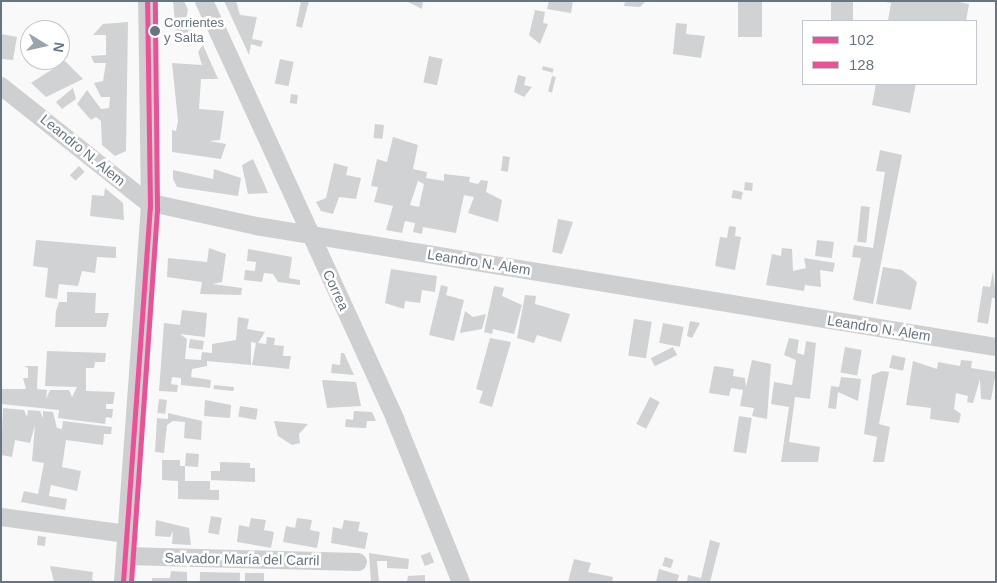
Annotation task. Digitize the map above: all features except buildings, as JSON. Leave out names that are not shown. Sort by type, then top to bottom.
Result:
[{"type":"street","points":[[123,582],[150,202],[147,1]]},
{"type":"street","name":"Correa","points":[[204,1],[395,418],[461,582]]},
{"type":"street","name":"Leandro N. Alem","points":[[1,86],[150,202],[311,235],[996,347]]},
{"type":"street","points":[[1,517],[126,534]]},
{"type":"street","name":"Salvador María del Carril","points":[[125,556],[358,562]]},
{"type":"transit line","name":"102","points":[[123,582],[150,207],[147,1]]},
{"type":"transit line","name":"128","points":[[131,582],[157,208],[155,1]]},
{"type":"place","name":"Corrientes y Salta","points":[[155,31]]}]
